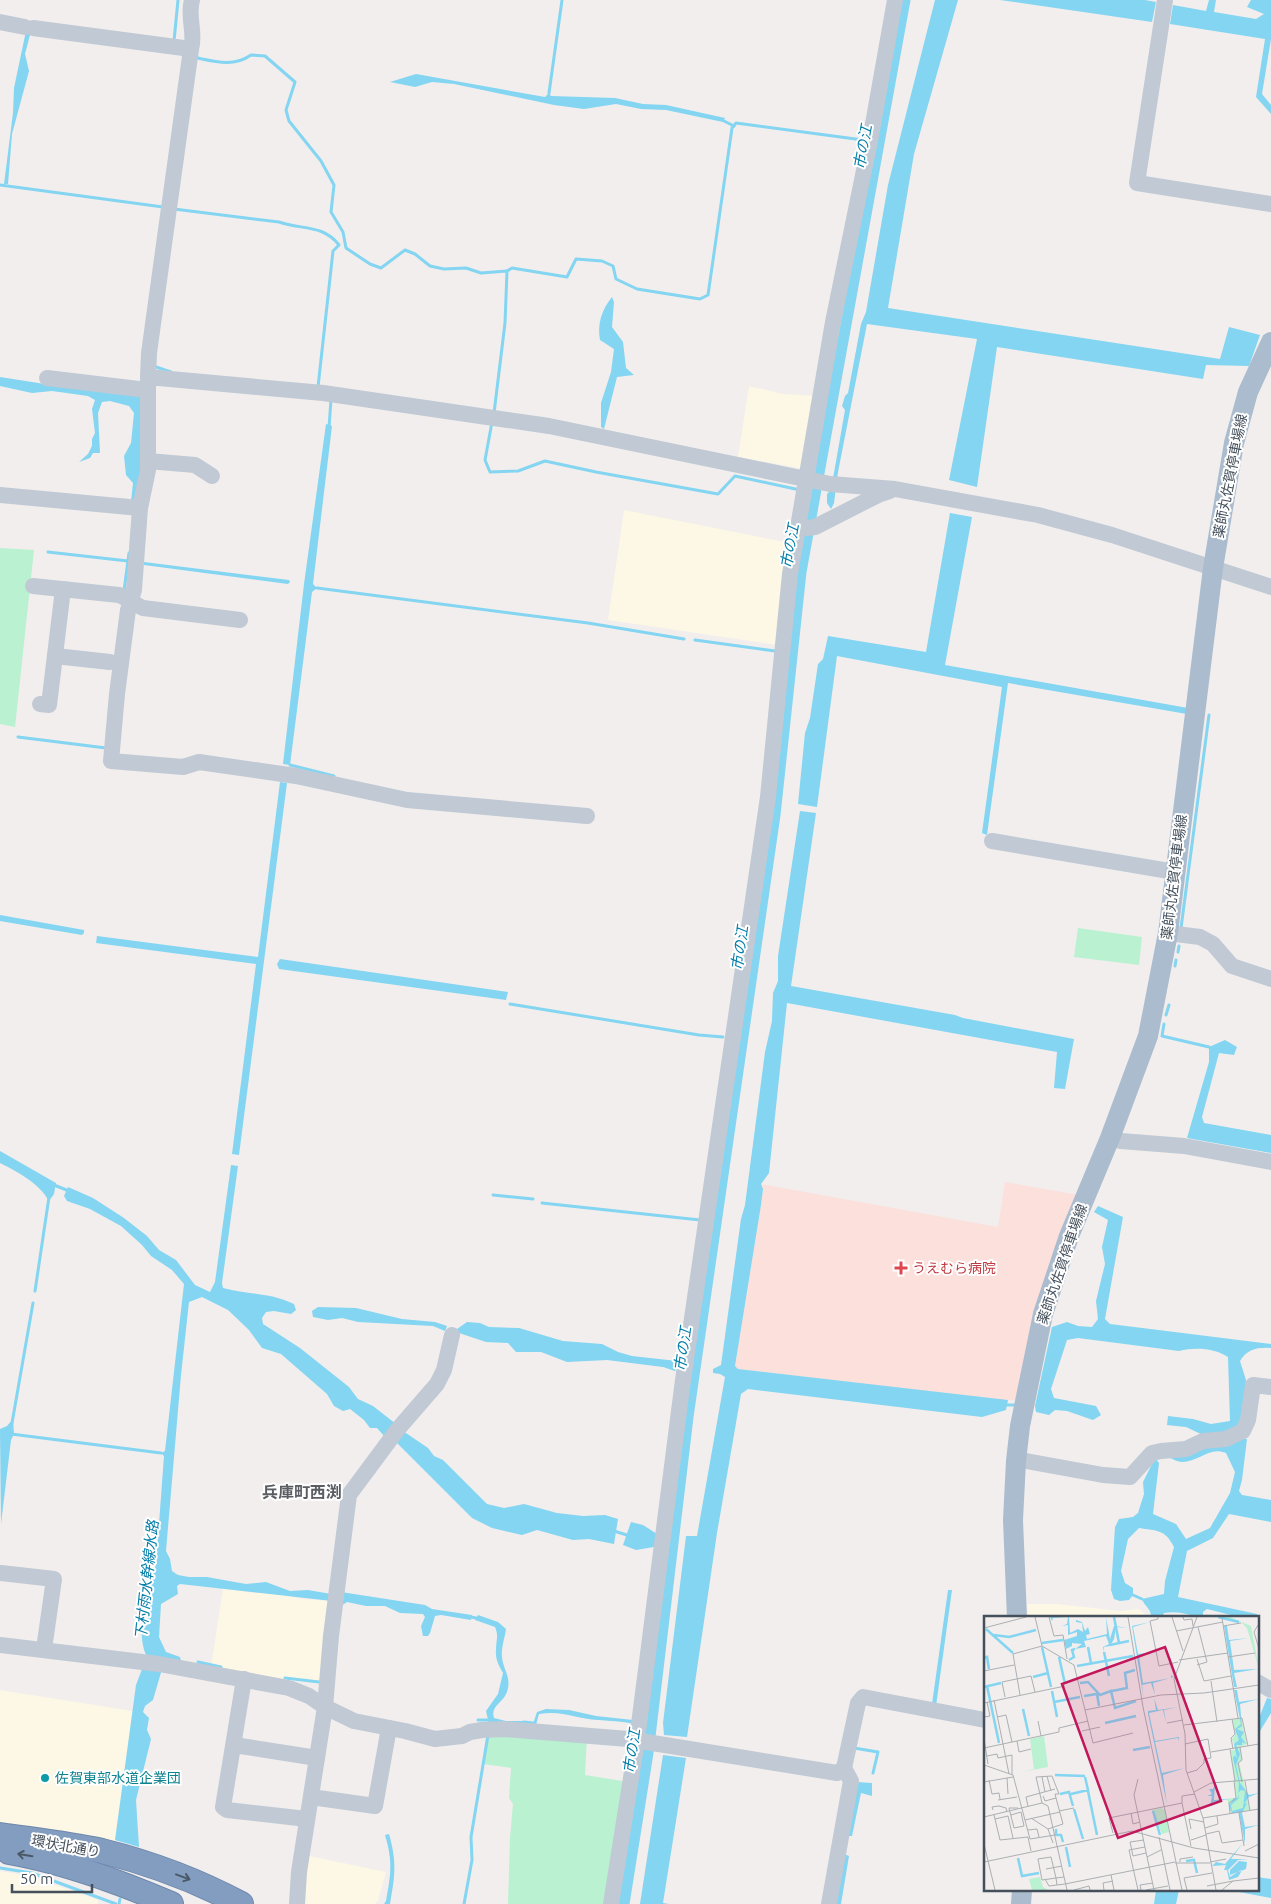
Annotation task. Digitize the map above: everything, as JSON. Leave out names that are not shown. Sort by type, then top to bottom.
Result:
[{"type":"highway","name":"環状北通り","points":[[0,1835],[102,1851],[185,1877],[242,1904]]},
{"type":"highway","name":"環状北通り","points":[[0,1851],[36,1857],[88,1873],[171,1904]]},
{"type":"main road","name":"薬師丸佐賀停車場線","points":[[1017,1616],[1013,1520],[1016,1461],[1024,1408],[1043,1314],[1069,1236],[1110,1138],[1148,1036],[1168,933],[1213,568],[1234,443],[1248,392],[1271,342]]},
{"type":"street","points":[[192,0],[190,18],[194,40],[191,49],[168,207],[149,352],[148,461],[133,508],[137,557],[125,598],[111,761],[183,767],[199,762],[288,775],[406,800],[587,816]]},
{"type":"street","points":[[611,1904],[637,1740],[685,1370],[768,797],[790,574],[834,322],[870,141],[895,0]]},
{"type":"street","points":[[1164,8],[1137,183],[1271,204]]},
{"type":"street","points":[[0,22],[29,28],[191,49]]},
{"type":"street","points":[[47,378],[323,393],[603,436],[805,487],[832,484],[895,489],[1038,514],[1112,535],[1271,587]]},
{"type":"street","points":[[148,461],[194,465],[212,476]]},
{"type":"street","points":[[798,529],[815,526],[878,495],[895,489]]},
{"type":"street","points":[[0,495],[133,508]]},
{"type":"street","points":[[33,586],[63,588],[125,598],[143,608],[240,620]]},
{"type":"street","points":[[40,704],[50,705],[63,588]]},
{"type":"street","points":[[55,656],[110,662]]},
{"type":"street","points":[[992,841],[1175,872]]},
{"type":"street","points":[[1168,933],[1200,937],[1213,944],[1232,966],[1271,979]]},
{"type":"street","points":[[1110,1138],[1121,1141],[1184,1146],[1271,1162]]},
{"type":"street","points":[[297,1904],[303,1819],[311,1797],[312,1758],[325,1707],[349,1495],[395,1433],[436,1384],[444,1370],[452,1335]]},
{"type":"street","points":[[1016,1461],[1026,1461],[1102,1475],[1130,1477],[1152,1453],[1186,1449],[1203,1440],[1231,1437],[1243,1431],[1248,1420],[1253,1385],[1271,1387]]},
{"type":"street","points":[[1,1573],[54,1579],[44,1649]]},
{"type":"street","points":[[0,1645],[152,1663],[289,1688],[309,1696],[325,1707],[354,1721],[435,1739],[462,1736],[470,1732],[482,1730],[504,1729],[668,1744],[837,1773],[844,1768]]},
{"type":"street","points":[[244,1679],[224,1808],[227,1810],[303,1819]]},
{"type":"street","points":[[1258,1683],[1271,1690]]},
{"type":"street","points":[[829,1904],[851,1781],[844,1768],[858,1703],[863,1697],[984,1720]]},
{"type":"street","points":[[311,1797],[375,1806],[389,1728]]},
{"type":"street","points":[[234,1745],[312,1758]]},
{"type":"shaded area","points":[[749,386],[783,394],[818,396],[804,469],[738,457]]},
{"type":"shaded area","points":[[624,510],[790,543],[778,645],[608,620]]},
{"type":"shaded area","name":"うえむら病院","points":[[1005,1182],[1079,1195],[1017,1400],[999,1400],[738,1369],[735,1366],[761,1205],[763,1189],[761,1184],[998,1227]]},
{"type":"shaded area","points":[[223,1588],[255,1593],[275,1593],[302,1599],[332,1601],[323,1684],[265,1678],[211,1667]]},
{"type":"shaded area","points":[[1027,1604],[1058,1604],[1120,1611],[1139,1609],[1145,1614],[1144,1616],[1028,1616]]},
{"type":"shaded area","points":[[0,1690],[133,1711],[115,1844],[0,1825]]},
{"type":"shaded area","points":[[305,1855],[386,1872],[378,1901],[375,1904],[303,1904]]},
{"type":"shaded area","points":[[0,1871],[31,1876],[98,1900],[98,1904],[0,1904]]},
{"type":"green space","points":[[0,548],[34,550],[15,727],[0,724]]},
{"type":"green space","points":[[1078,928],[1142,937],[1139,965],[1074,957]]},
{"type":"green space","points":[[489,1735],[587,1738],[585,1775],[628,1782],[608,1904],[508,1904],[513,1804],[509,1798],[511,1768],[483,1764]]},
{"type":"water","points":[[935,0],[958,0],[914,154],[888,308],[1220,359],[1229,327],[1260,335],[1249,366],[1206,365],[1203,379],[997,347],[977,487],[949,480],[977,339],[867,324],[838,472],[834,503],[831,509],[827,503],[827,494],[831,490],[845,410],[842,406],[848,393],[861,324],[866,312],[888,185]]},
{"type":"water","points":[[1000,0],[1145,0],[1156,2],[1152,22]]},
{"type":"water","points":[[1209,0],[1216,0],[1214,12],[1256,19],[1264,14],[1247,7],[1251,0],[1271,0],[1271,39],[1262,94],[1271,105],[1271,114],[1256,97],[1265,39],[1170,24],[1173,5],[1206,11]]},
{"type":"water","points":[[26,31],[31,31],[25,54],[29,71],[12,134],[8,184],[4,184],[13,113],[14,88]]},
{"type":"water","points":[[416,74],[545,97],[549,93],[551,96],[615,98],[643,104],[666,105],[725,118],[723,122],[666,110],[641,109],[616,104],[584,109],[554,105],[454,84],[432,82],[415,87],[390,82]]},
{"type":"water","points":[[612,297],[614,302],[612,327],[623,342],[626,368],[634,375],[617,377],[604,429],[601,427],[601,403],[611,372],[614,349],[600,340],[599,328],[605,307]]},
{"type":"water","points":[[0,377],[64,387],[140,394],[143,466],[139,494],[131,502],[133,483],[126,475],[124,456],[131,443],[134,413],[129,406],[110,401],[102,402],[98,413],[100,453],[93,453],[90,458],[79,462],[88,454],[92,446],[92,439],[95,433],[92,409],[95,400],[88,396],[52,391],[32,393],[0,386]]},
{"type":"water","points":[[326,424],[332,426],[313,584],[317,588],[312,592],[290,765],[283,764],[304,584]]},
{"type":"water","points":[[950,513],[972,517],[945,665],[1188,708],[1187,714],[1008,683],[987,835],[982,833],[1002,687],[837,656],[817,807],[798,804],[805,733],[810,718],[818,664],[823,659],[828,636],[926,652]]},
{"type":"water","points":[[144,562],[289,580],[290,582],[288,584],[144,565]]},
{"type":"water","points":[[280,782],[287,783],[239,1155],[232,1154],[256,964],[96,943],[97,936],[258,957]]},
{"type":"water","points":[[800,811],[816,813],[791,986],[955,1015],[1074,1039],[1065,1089],[1054,1088],[1057,1052],[787,1003],[769,1173],[761,1184],[763,1189],[761,1205],[735,1366],[738,1369],[1008,1400],[1006,1410],[982,1417],[748,1389],[741,1394],[717,1533],[687,1737],[664,1735],[663,1723],[686,1536],[697,1536],[725,1377],[713,1373],[713,1369],[721,1365],[765,1052],[772,1021],[773,993],[778,981],[778,956]]},
{"type":"water","points":[[0,915],[84,930],[84,933],[82,935],[0,921]]},
{"type":"water","points":[[280,959],[508,992],[506,1000],[279,969],[277,964]]},
{"type":"water","points":[[1225,1040],[1237,1047],[1234,1055],[1219,1053],[1202,1117],[1204,1123],[1271,1135],[1271,1153],[1187,1138],[1209,1062],[1209,1047]]},
{"type":"water","points":[[0,1151],[56,1183],[54,1194],[49,1201],[34,1183],[0,1163]]},
{"type":"water","points":[[231,1165],[238,1166],[222,1283],[223,1288],[276,1297],[294,1304],[296,1310],[291,1314],[274,1311],[266,1312],[262,1318],[263,1324],[300,1348],[349,1387],[358,1399],[373,1406],[396,1424],[385,1437],[377,1428],[370,1428],[364,1420],[350,1409],[343,1411],[334,1406],[327,1394],[281,1354],[262,1348],[249,1330],[228,1310],[202,1297],[189,1302],[166,1551],[170,1559],[172,1571],[178,1575],[189,1577],[207,1577],[246,1584],[266,1582],[290,1591],[308,1590],[331,1594],[332,1601],[180,1584],[177,1586],[178,1594],[161,1604],[159,1637],[166,1652],[180,1657],[181,1661],[162,1669],[153,1700],[145,1706],[143,1712],[149,1718],[147,1730],[151,1739],[136,1800],[139,1847],[115,1840],[136,1685],[147,1656],[142,1642],[142,1614],[147,1590],[156,1564],[164,1456],[161,1453],[165,1451],[184,1284],[172,1270],[151,1256],[121,1226],[90,1209],[67,1201],[64,1196],[68,1187],[93,1198],[124,1218],[147,1236],[159,1250],[176,1260],[195,1285],[210,1292],[215,1282]]},
{"type":"water","points":[[1098,1206],[1123,1217],[1105,1319],[1110,1324],[1271,1344],[1271,1348],[1249,1351],[1240,1361],[1246,1380],[1244,1414],[1239,1426],[1231,1433],[1205,1436],[1186,1427],[1167,1425],[1168,1416],[1193,1419],[1211,1424],[1230,1421],[1228,1357],[1204,1349],[1179,1351],[1078,1338],[1067,1340],[1051,1389],[1054,1398],[1096,1406],[1101,1415],[1093,1420],[1067,1411],[1055,1410],[1049,1415],[1036,1412],[1035,1406],[1052,1327],[1067,1322],[1078,1326],[1092,1327],[1098,1319],[1096,1301],[1105,1264],[1102,1247],[1108,1220],[1094,1212]]},
{"type":"water","points":[[318,1307],[356,1308],[402,1319],[435,1322],[447,1326],[445,1331],[433,1326],[358,1322],[342,1318],[328,1320],[313,1317],[312,1311]]},
{"type":"water","points":[[467,1322],[480,1323],[489,1327],[519,1328],[563,1341],[602,1344],[632,1356],[677,1361],[680,1366],[675,1371],[663,1367],[607,1360],[567,1362],[541,1352],[516,1352],[508,1343],[486,1342],[459,1333],[457,1329]]},
{"type":"water","points":[[13,1419],[14,1434],[11,1440],[1,1524],[0,1429],[7,1426]]},
{"type":"water","points":[[403,1431],[428,1448],[434,1456],[443,1460],[487,1504],[504,1508],[524,1504],[557,1513],[583,1516],[605,1515],[618,1519],[614,1544],[589,1539],[573,1540],[537,1530],[522,1535],[492,1528],[472,1518],[395,1441]]},
{"type":"water","points":[[1238,1439],[1247,1439],[1239,1491],[1242,1495],[1271,1500],[1271,1522],[1229,1514],[1213,1538],[1187,1551],[1178,1597],[1257,1614],[1257,1616],[1235,1616],[1207,1609],[1203,1612],[1203,1616],[1170,1612],[1164,1613],[1163,1616],[1151,1616],[1142,1599],[1164,1594],[1165,1581],[1174,1547],[1164,1534],[1139,1528],[1128,1539],[1121,1571],[1125,1583],[1133,1588],[1133,1595],[1129,1600],[1120,1601],[1114,1599],[1111,1590],[1115,1527],[1119,1519],[1133,1517],[1138,1513],[1144,1494],[1143,1482],[1155,1458],[1159,1463],[1153,1514],[1176,1524],[1186,1539],[1210,1528],[1230,1493],[1235,1472],[1226,1453],[1214,1451],[1194,1460],[1180,1462],[1170,1458]]},
{"type":"water","points":[[631,1522],[643,1525],[657,1534],[654,1547],[636,1550],[623,1545]]},
{"type":"water","points":[[948,1590],[952,1590],[936,1706],[932,1704]]},
{"type":"water","points":[[341,1592],[425,1605],[432,1609],[472,1615],[471,1620],[441,1615],[435,1616],[430,1633],[428,1636],[423,1636],[421,1626],[425,1617],[423,1614],[400,1613],[385,1606],[366,1606],[347,1602],[341,1606]]},
{"type":"water","points":[[478,1615],[498,1622],[506,1629],[502,1654],[508,1678],[508,1687],[505,1696],[495,1707],[494,1718],[506,1721],[524,1721],[524,1724],[489,1724],[486,1711],[498,1694],[503,1673],[496,1656],[497,1636],[495,1627],[475,1620]]},
{"type":"water","points":[[1267,1698],[1271,1699],[1271,1713],[1258,1734],[1258,1720]]},
{"type":"water","points":[[546,1709],[569,1710],[596,1716],[633,1720],[634,1724],[547,1713],[539,1714],[536,1725],[533,1724],[537,1712]]},
{"type":"water","points":[[663,1755],[686,1758],[663,1903],[669,1904],[640,1904]]},
{"type":"water","points":[[857,1782],[872,1783],[872,1796],[861,1793],[852,1836],[848,1836]]},
{"type":"water","points":[[389,1834],[394,1861],[394,1877],[390,1904],[384,1904],[390,1875],[389,1853],[385,1835]]},
{"type":"water","points":[[844,1854],[849,1856],[841,1904],[834,1904]]},
{"type":"water","points":[[1258,1877],[1271,1879],[1271,1898],[1239,1892],[1258,1892]]},
{"type":"water","points":[[1156,1892],[1179,1892],[1176,1904],[1154,1904]]},
{"type":"waterway","points":[[174,41],[178,0]]},
{"type":"waterway","points":[[549,93],[562,0]]},
{"type":"waterway","name":"市の江","points":[[624,1904],[648,1753],[688,1417],[775,815],[801,572],[905,0]]},
{"type":"waterway","points":[[197,56],[197,58],[225,62],[238,61],[251,55],[265,56],[295,82],[286,110],[289,121],[321,161],[334,185],[331,212],[343,232],[346,248],[370,264],[381,268],[405,250],[415,254],[430,266],[444,269],[466,268],[481,273],[507,271],[505,323],[494,413]]},
{"type":"waterway","points":[[724,121],[734,126]]},
{"type":"waterway","points":[[507,271],[512,268],[567,277],[576,259],[602,261],[613,266],[616,279],[637,289],[700,299],[708,295],[732,128],[736,123],[863,140]]},
{"type":"waterway","points":[[0,185],[163,207]]},
{"type":"waterway","points":[[174,209],[279,222],[319,231],[333,238],[339,245],[333,251],[318,387]]},
{"type":"waterway","points":[[153,366],[171,372]]},
{"type":"waterway","points":[[329,428],[331,399]]},
{"type":"waterway","points":[[492,422],[485,460],[490,472],[518,471],[545,461],[718,494],[735,476],[800,490]]},
{"type":"waterway","points":[[48,552],[128,561]]},
{"type":"waterway","points":[[124,591],[129,553]]},
{"type":"waterway","points":[[317,588],[588,623],[684,639]]},
{"type":"waterway","points":[[695,640],[775,651]]},
{"type":"waterway","points":[[1181,928],[1209,715]]},
{"type":"waterway","points":[[18,737],[106,748],[106,751]]},
{"type":"waterway","points":[[290,765],[334,776]]},
{"type":"waterway","points":[[1178,952],[1179,946]]},
{"type":"waterway","points":[[1175,966],[1176,960]]},
{"type":"waterway","points":[[510,1004],[699,1035],[723,1037]]},
{"type":"waterway","points":[[1166,1015],[1169,1005]]},
{"type":"waterway","points":[[1164,1024],[1162,1036],[1209,1047]]},
{"type":"waterway","points":[[54,1185],[69,1191]]},
{"type":"waterway","points":[[493,1195],[533,1199]]},
{"type":"waterway","points":[[35,1291],[49,1197]]},
{"type":"waterway","points":[[542,1203],[700,1220]]},
{"type":"waterway","points":[[12,1423],[33,1303]]},
{"type":"waterway","points":[[1004,1405],[1018,1405]]},
{"type":"waterway","points":[[11,1434],[161,1453]]},
{"type":"waterway","points":[[614,1531],[630,1536]]},
{"type":"waterway","points":[[1133,1595],[1142,1599]]},
{"type":"waterway","points":[[471,1617],[476,1618]]},
{"type":"waterway","points":[[198,1662],[221,1667]]},
{"type":"waterway","points":[[285,1678],[319,1682]]},
{"type":"waterway","points":[[478,1720],[488,1720]]},
{"type":"waterway","points":[[524,1722],[533,1723]]},
{"type":"waterway","points":[[464,1904],[472,1860],[471,1837],[488,1735]]},
{"type":"waterway","points":[[854,1748],[878,1752],[873,1773]]},
{"type":"waterway","points":[[0,1868],[32,1873],[116,1904]]},
{"type":"waterway","name":"下村雨水幹線水路","points":[[119,1904],[120,1899]]},
{"type":"place","name":"うえむら病院","points":[[901,1268]]},
{"type":"place","name":"佐賀東部水道企業団","points":[[45,1778]]},
{"type":"district","name":"兵庫町西渕","points":[[302,1492]]}]
